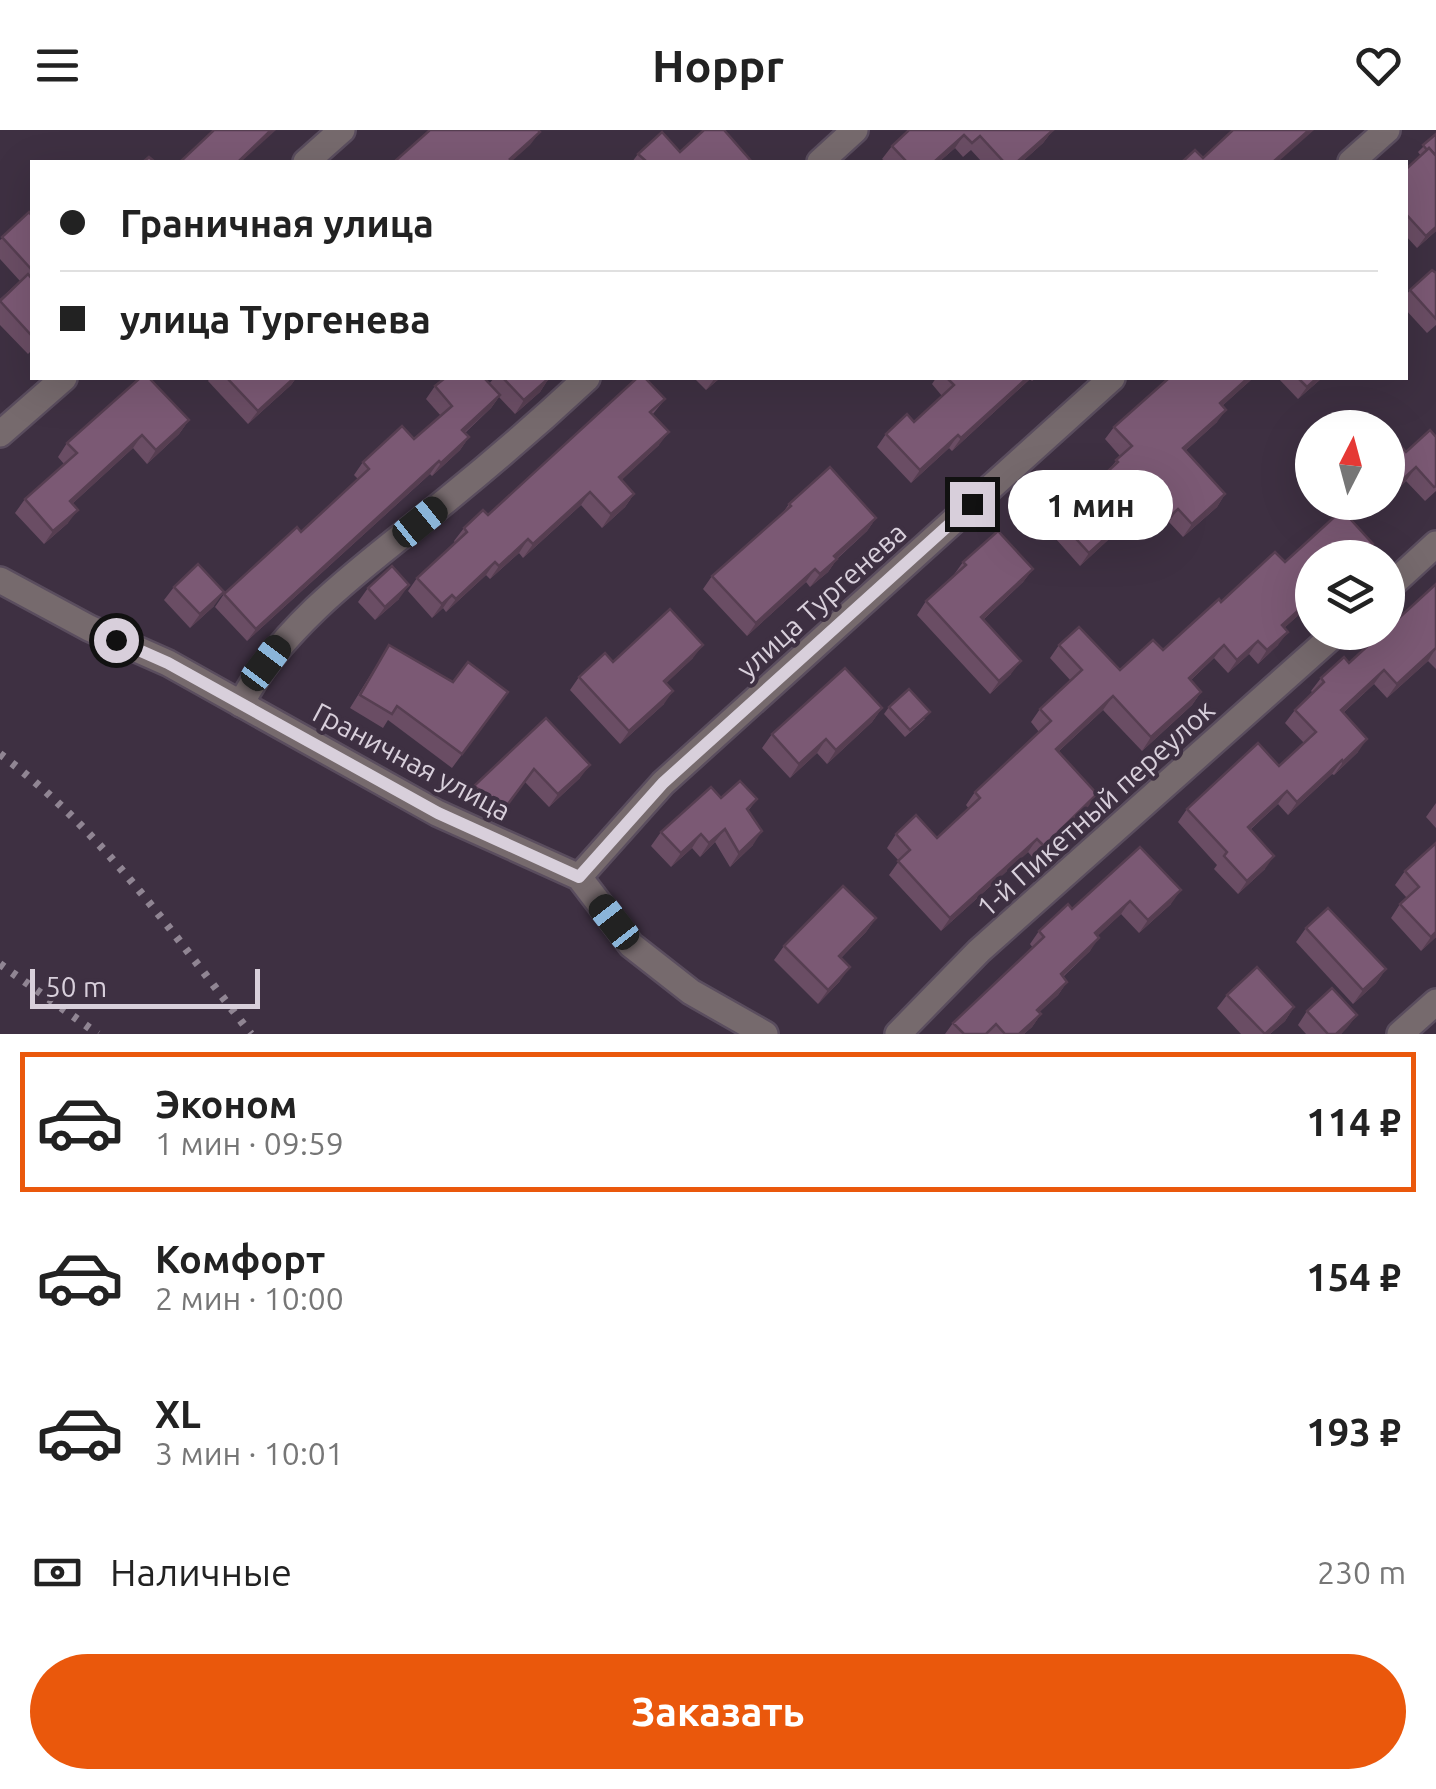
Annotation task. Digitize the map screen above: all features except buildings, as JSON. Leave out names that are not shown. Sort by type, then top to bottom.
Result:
[{"type":"street","points":[[308,160],[342,130]]},
{"type":"street","points":[[822,160],[854,130]]},
{"type":"street","points":[[1352,160],[1386,130]]},
{"type":"street","points":[[0,434],[62,380]]},
{"type":"street","points":[[241,704],[278,646],[303,622],[360,570],[510,449],[586,380]]},
{"type":"street","name":"улица Тургенева","points":[[579,877],[663,783],[1110,380]]},
{"type":"street","points":[[1405,572],[1436,544]]},
{"type":"street","name":"Граничная улица","points":[[0,580],[89,628],[168,663],[438,813],[579,877],[631,945],[691,992],[765,1034]]},
{"type":"street","name":"1-й Пикетный переулок","points":[[898,1034],[979,952],[1317,650]]},
{"type":"street","points":[[1400,1034],[1436,1002]]},
{"type":"railway","points":[[0,754],[37,784],[104,850],[251,1034]]},
{"type":"railway","points":[[0,964],[98,1034]]},
{"type":"route","points":[[116,640],[168,663],[438,813],[579,877],[663,783],[972,504]]}]
